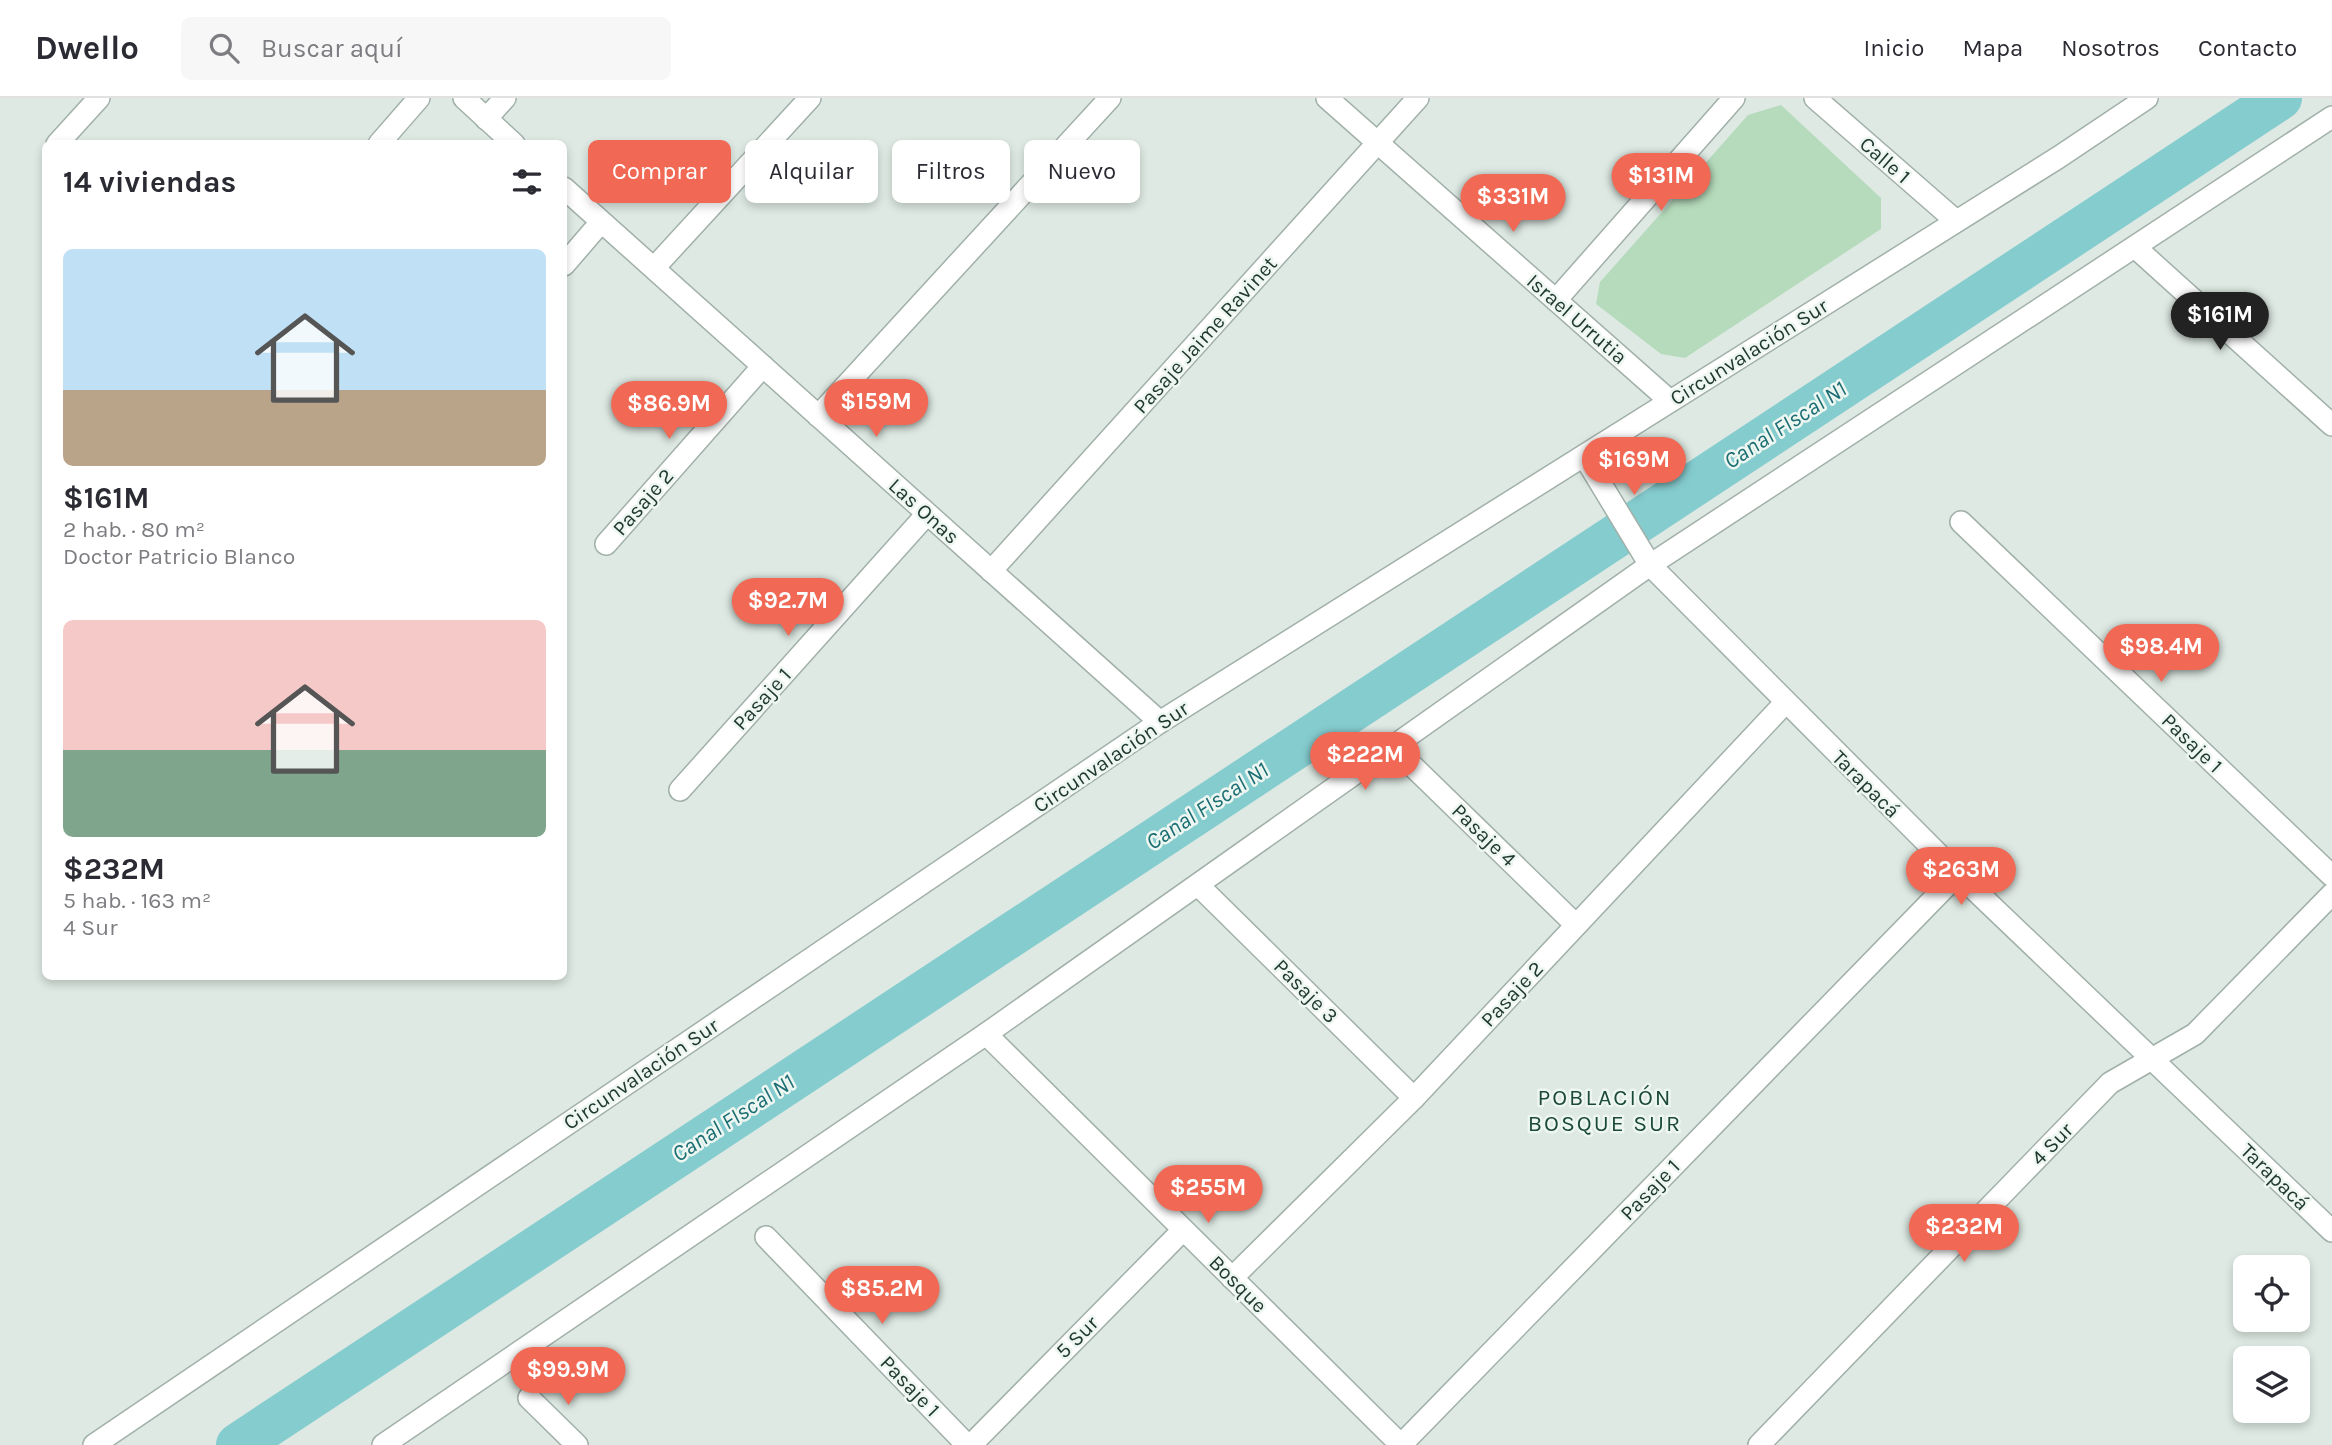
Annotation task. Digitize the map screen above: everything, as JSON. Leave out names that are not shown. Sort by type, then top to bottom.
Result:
[{"type":"street","points":[[61,140],[99,98]]},
{"type":"street","points":[[382,140],[419,98]]},
{"type":"street","points":[[464,98],[510,140]]},
{"type":"street","points":[[486,119],[505,98]]},
{"type":"street","points":[[654,268],[810,98]]},
{"type":"street","points":[[818,416],[1110,98]]},
{"type":"street","name":"Israel Urrutia","points":[[1327,98],[1670,401]]},
{"type":"street","name":"Pasaje Jaime Ravinet","points":[[991,571],[1418,98]]},
{"type":"street","points":[[1556,300],[1734,98]]},
{"type":"street","name":"Calle 1","points":[[1815,98],[1956,221]]},
{"type":"street","name":"Circunvalación Sur","points":[[94,1445],[1160,722],[1589,464],[1670,401],[2147,98]]},
{"type":"street","points":[[383,1445],[986,1034],[1650,565],[2332,117]]},
{"type":"street","name":"Las Onas","points":[[567,191],[1160,722]]},
{"type":"street","points":[[567,262],[601,222]]},
{"type":"street","points":[[2136,248],[2332,425]]},
{"type":"street","name":"Pasaje 2","points":[[606,544],[763,366]]},
{"type":"street","name":"Tarapacá","points":[[1589,464],[1650,565],[1958,874],[2332,1231]]},
{"type":"street","name":"Pasaje 1","points":[[680,790],[927,514]]},
{"type":"street","name":"Pasaje 1","points":[[1961,522],[2332,876]]},
{"type":"street","name":"Pasaje 2","points":[[1232,1278],[1414,1098],[1785,703]]},
{"type":"street","name":"Pasaje 4","points":[[1392,746],[1576,925]]},
{"type":"street","name":"Pasaje 1","points":[[1401,1445],[1958,874]]},
{"type":"street","name":"Pasaje 3","points":[[1198,885],[1414,1098]]},
{"type":"street","name":"4 Sur","points":[[1759,1445],[2110,1083],[2194,1034],[2332,894]]},
{"type":"street","name":"Bosque","points":[[986,1034],[1401,1445]]},
{"type":"street","name":"5 Sur","points":[[974,1443],[1183,1230]]},
{"type":"street","name":"Pasaje 1","points":[[766,1237],[974,1443]]},
{"type":"street","points":[[529,1398],[577,1445]]},
{"type":"green space","points":[[1781,105],[1881,198],[1881,229],[1685,358],[1661,354],[1596,304],[1600,282],[1748,115]]},
{"type":"waterway","name":"Canal FIscal N1","points":[[238,1445],[2280,98]]},
{"type":"district","name":"POBLACIÓN BOSQUE SUR","points":[[1605,1110]]}]
